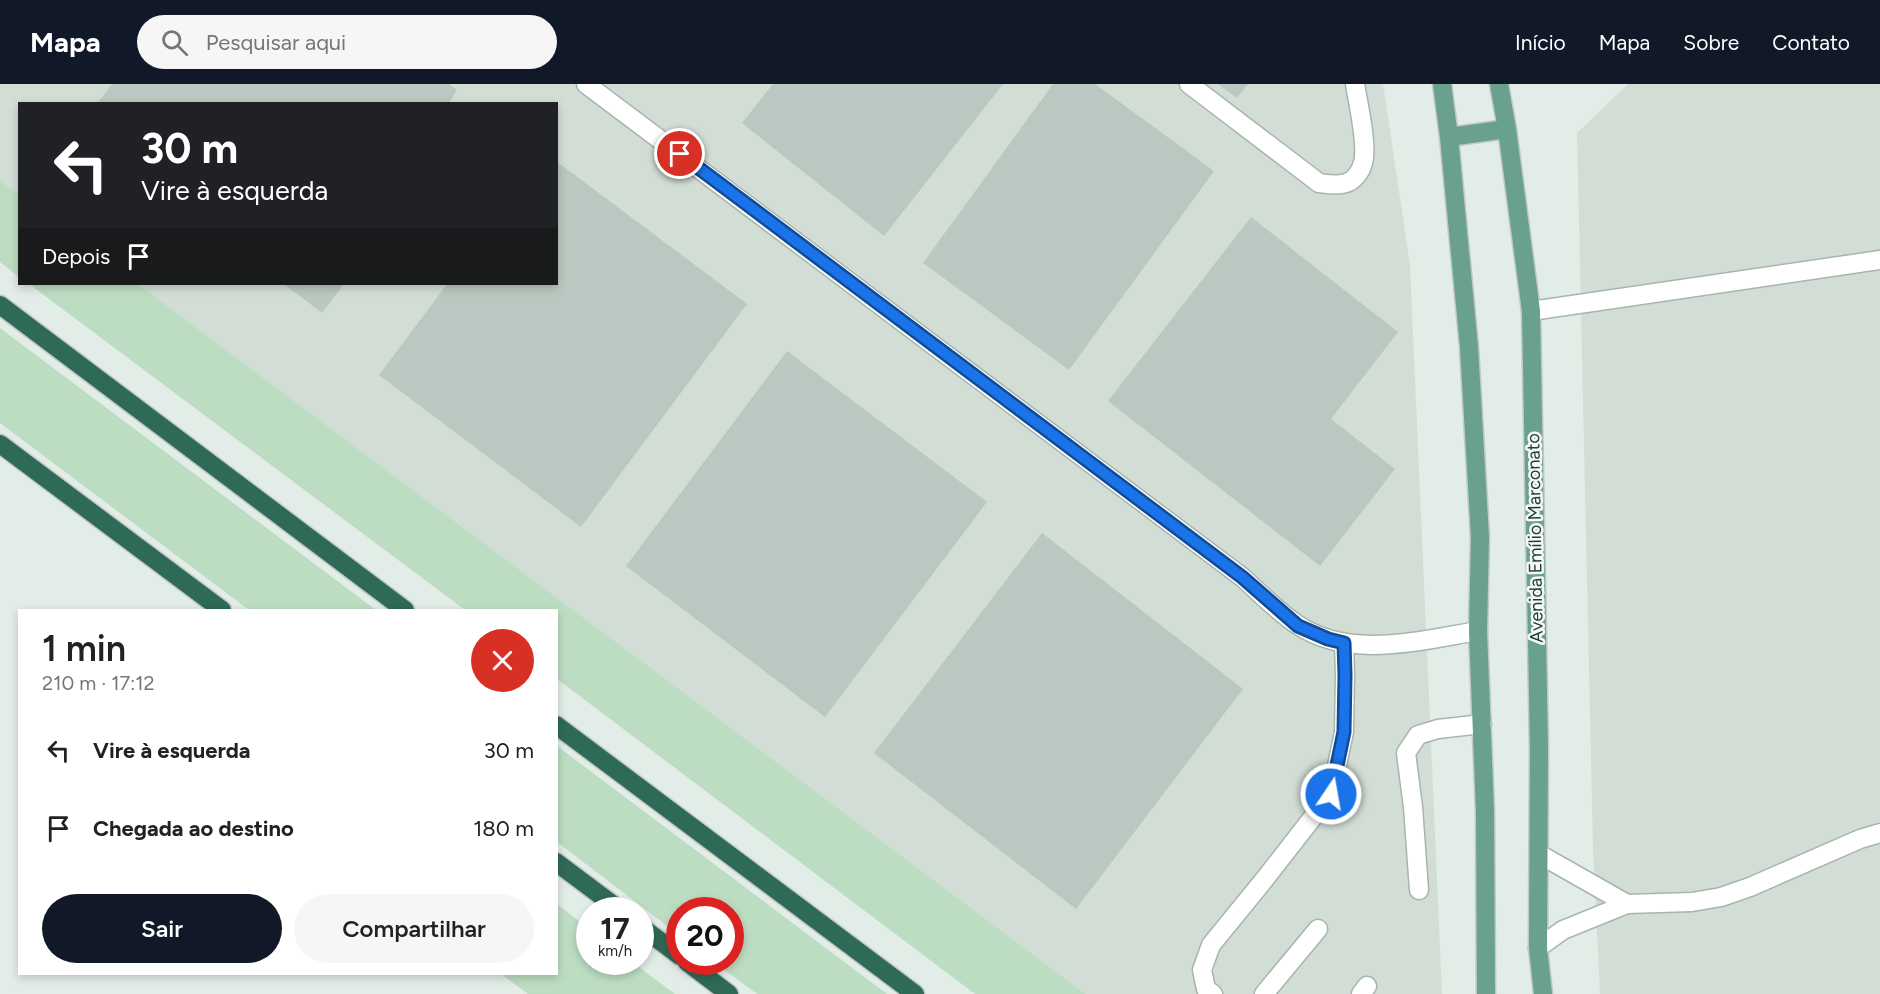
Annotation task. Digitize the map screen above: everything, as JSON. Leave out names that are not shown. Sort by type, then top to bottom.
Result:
[{"type":"highway","points":[[0,304],[404,609]]},
{"type":"highway","points":[[0,444],[221,609]]},
{"type":"highway","points":[[558,726],[915,994]]},
{"type":"highway","points":[[558,864],[603,897]]},
{"type":"highway","points":[[704,975],[729,994]]},
{"type":"main road","points":[[1442,84],[1469,347],[1480,537],[1478,631],[1486,847],[1486,994]]},
{"type":"main road","name":"Avenida Emílio Marconato","points":[[1499,84],[1531,311],[1539,748],[1538,948],[1543,994]]},
{"type":"main road","points":[[1449,137],[1507,129]]},
{"type":"lane","points":[[586,84],[1242,577],[1298,626],[1328,639],[1368,645],[1410,642],[1478,631]]},
{"type":"lane","points":[[1189,84],[1318,183],[1335,185],[1348,183],[1358,174],[1364,162],[1364,145],[1355,84]]},
{"type":"lane","points":[[1531,311],[1880,260]]},
{"type":"lane","points":[[1213,994],[1206,989],[1202,970],[1211,945],[1331,794],[1344,732],[1344,643]]},
{"type":"lane","points":[[1419,890],[1413,807],[1406,753],[1419,735],[1438,729],[1482,724]]},
{"type":"lane","points":[[1538,948],[1563,930],[1627,904],[1692,902],[1721,897],[1750,887],[1860,839],[1880,833]]},
{"type":"lane","points":[[1539,854],[1627,904]]},
{"type":"lane","points":[[1264,994],[1318,929]]},
{"type":"shaded area","points":[[0,84],[1383,84],[1410,265],[1442,994],[1086,994],[139,285],[558,285],[558,102],[18,102],[18,194],[0,180]]},
{"type":"shaded area","points":[[1628,84],[1880,84],[1880,994],[1600,994],[1593,848],[1577,133]]},
{"type":"green space","points":[[0,180],[18,194],[18,276],[0,262]]},
{"type":"green space","points":[[30,285],[139,285],[1086,994],[975,994],[558,680],[558,609],[464,609]]},
{"type":"green space","points":[[0,328],[375,609],[248,609],[0,423]]},
{"type":"green space","points":[[558,747],[887,994],[757,994],[731,975],[744,975],[744,897],[666,897],[666,925],[654,916],[654,897],[629,897],[558,843]]},
{"type":"green space","points":[[558,905],[576,919],[576,975],[649,975],[675,994],[528,994],[502,975],[558,975]]},
{"type":"building","points":[[112,84],[449,84],[457,90],[449,102],[98,102]]},
{"type":"building","points":[[773,84],[1003,84],[884,236],[742,123]]},
{"type":"building","points":[[1053,84],[1095,84],[1214,171],[1069,370],[923,263]]},
{"type":"building","points":[[1218,84],[1248,84],[1237,98]]},
{"type":"building","points":[[558,162],[747,304],[581,527],[379,375],[446,285],[558,285]]},
{"type":"building","points":[[1251,217],[1398,332],[1331,419],[1395,469],[1320,566],[1108,401]]},
{"type":"building","points":[[285,285],[343,285],[322,313]]},
{"type":"building","points":[[787,351],[987,502],[825,717],[626,566]]},
{"type":"building","points":[[1042,533],[1243,689],[1076,909],[874,753]]},
{"type":"route","points":[[680,154],[1242,577],[1298,626],[1344,643],[1344,732],[1331,794]]}]
